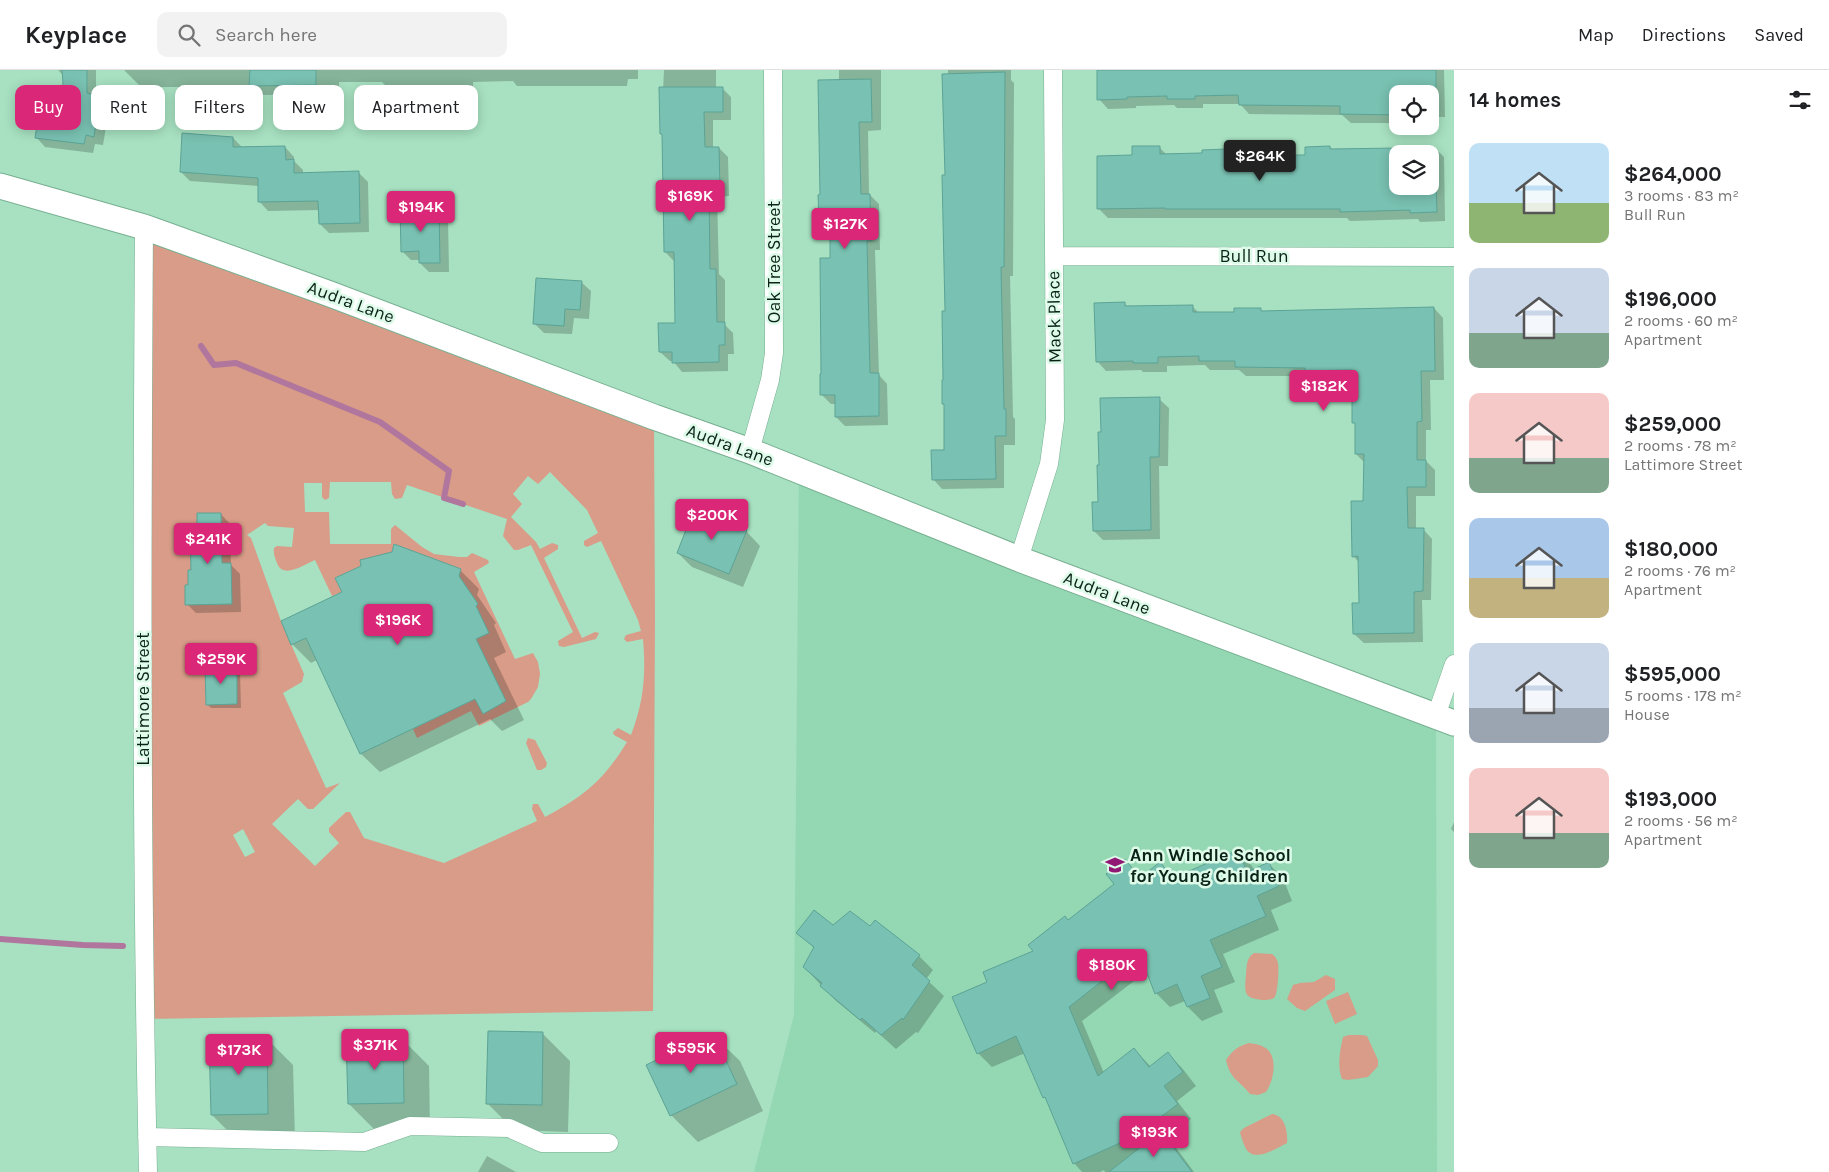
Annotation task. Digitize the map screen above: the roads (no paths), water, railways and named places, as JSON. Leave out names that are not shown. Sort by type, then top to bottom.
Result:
[{"type":"street","name":"Oak Tree Street","points":[[750,451],[770,380],[774,353],[773,70]]},
{"type":"street","name":"Mack Place","points":[[1019,559],[1049,464],[1054,435],[1053,70]]},
{"type":"street","name":"Audra Lane","points":[[0,186],[144,227],[330,294],[654,417],[750,451],[1019,559],[1445,720]]},
{"type":"street","name":"Lattimore Street","points":[[144,227],[142,570],[144,1019],[148,1172]]},
{"type":"street","name":"Bull Run","points":[[1054,256],[1454,257]]},
{"type":"street","points":[[1445,720],[1454,664]]},
{"type":"street","points":[[147,1137],[364,1142],[410,1126],[509,1128],[542,1143],[610,1143]]},
{"type":"waterway","points":[[201,346],[214,365],[236,363],[380,422],[449,471],[444,498],[463,504]]},
{"type":"waterway","points":[[0,939],[123,946]]},
{"type":"place","name":"Ann Windle School for Young Children","points":[[1115,865]]}]
